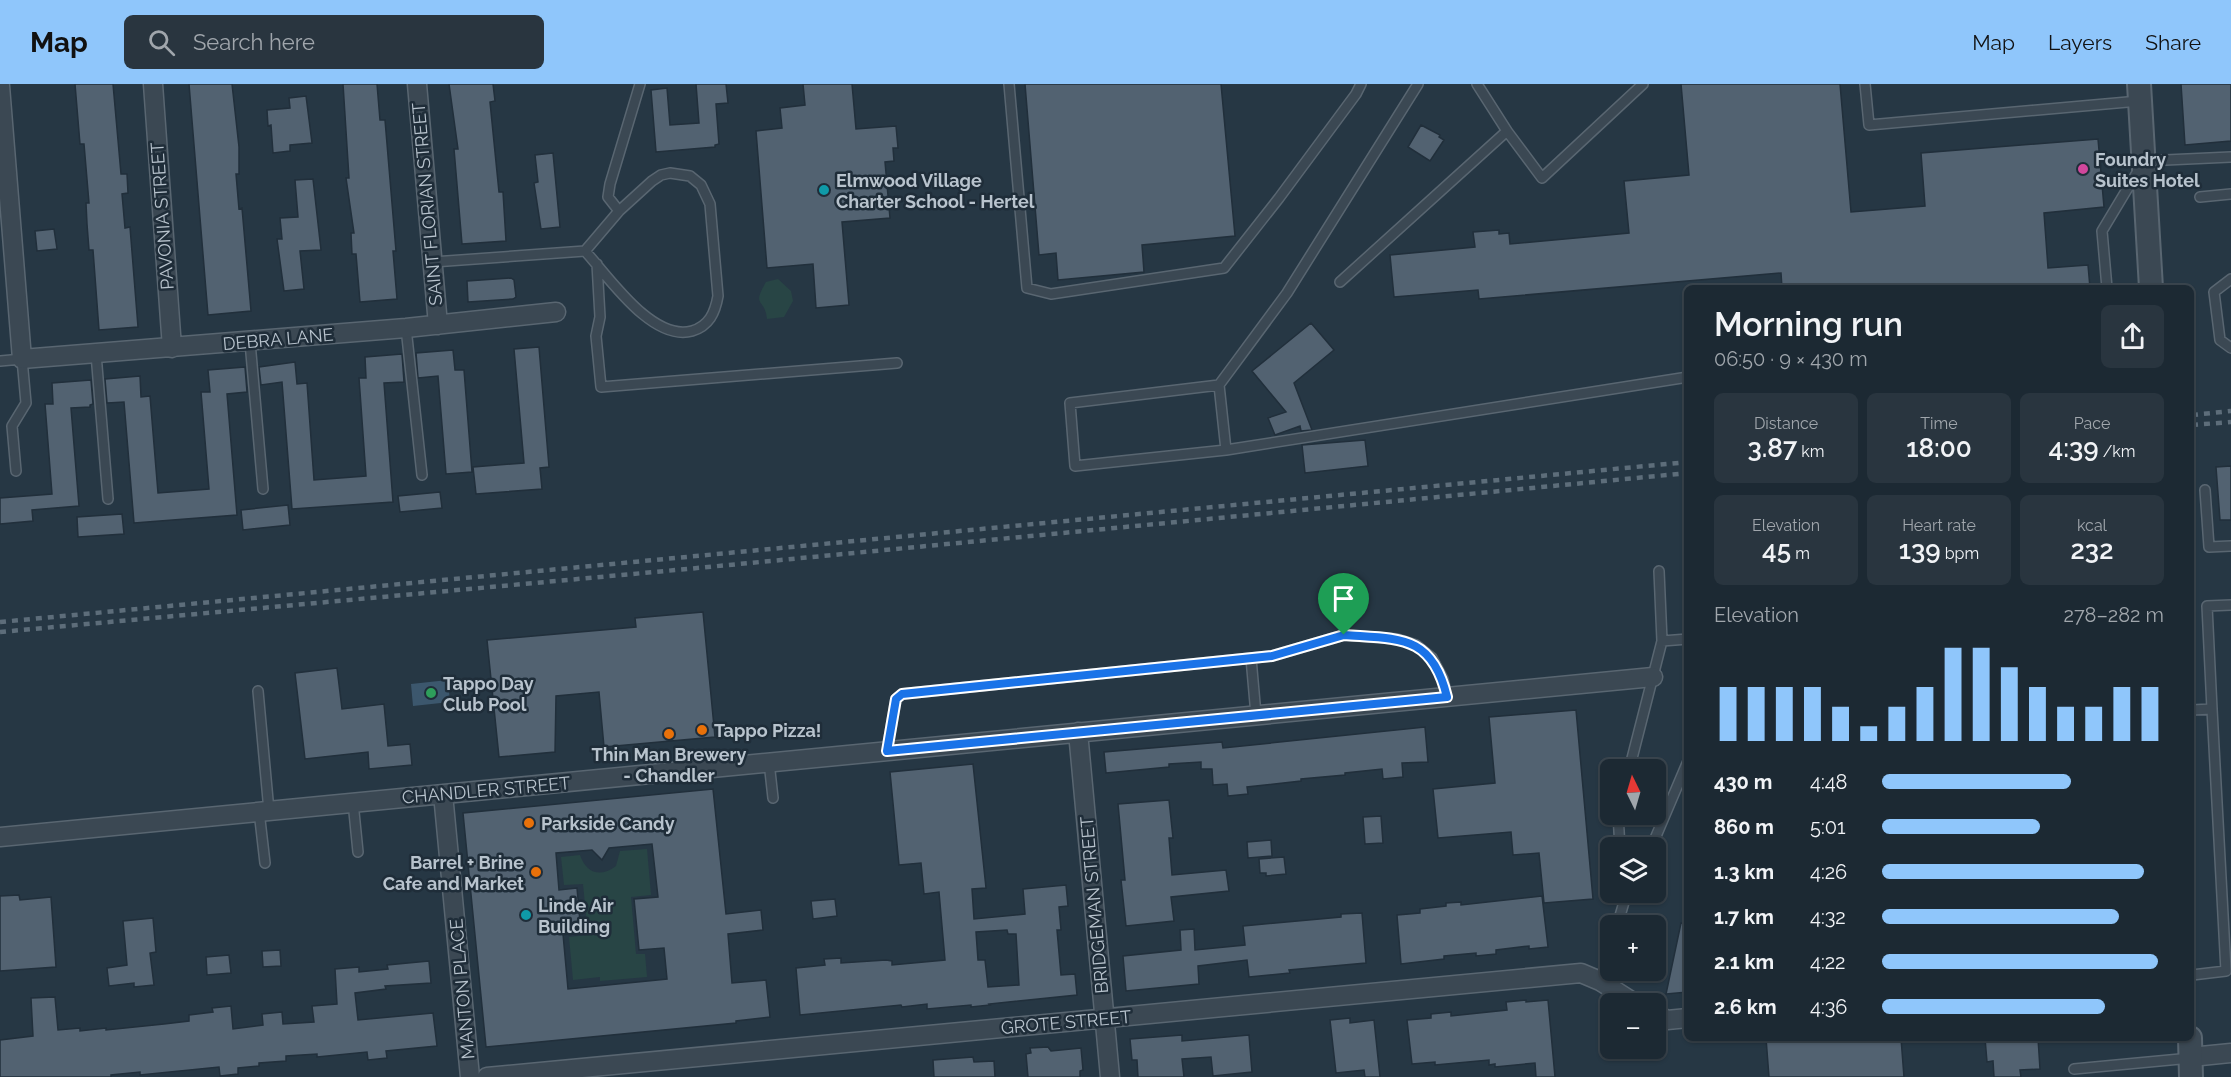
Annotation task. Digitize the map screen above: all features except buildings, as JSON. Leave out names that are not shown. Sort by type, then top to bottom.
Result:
[{"type":"street","name":"PAVONIA STREET","points":[[153,84],[172,348]]},
{"type":"street","name":"SAINT FLORIAN STREET","points":[[417,84],[438,325]]},
{"type":"street","points":[[0,86],[4,198],[22,359]]},
{"type":"street","points":[[2140,92],[2151,285]]},
{"type":"street","name":"DEBRA LANE","points":[[22,359],[250,342],[556,312]]},
{"type":"street","name":"CHANDLER STREET","points":[[0,837],[1653,677]]},
{"type":"street","name":"BRIDGEMAN STREET","points":[[1078,732],[1110,1077]]},
{"type":"street","name":"MANTON PLACE","points":[[443,794],[470,1077]]},
{"type":"street","name":"GROTE STREET","points":[[487,1077],[1581,973],[1600,981],[1619,993]]},
{"type":"street","points":[[1666,1019],[1684,1018]]},
{"type":"street","points":[[2191,1058],[2231,1053]]},
{"type":"lane","points":[[619,211],[608,197],[610,184],[640,84]]},
{"type":"lane","points":[[1009,84],[1027,288],[1051,294],[1224,267],[1279,198],[1361,84]]},
{"type":"lane","points":[[1226,450],[1219,385],[1287,293],[1418,84]]},
{"type":"lane","points":[[1477,84],[1507,131],[1542,178],[1643,84]]},
{"type":"lane","points":[[1865,84],[1869,125],[2140,92]]},
{"type":"lane","points":[[1340,282],[1507,131]]},
{"type":"lane","points":[[2107,285],[2102,231],[2144,161],[2231,157]]},
{"type":"lane","points":[[433,262],[585,251],[619,211],[661,175],[678,173],[690,176],[701,185],[710,204],[718,296],[716,308],[709,322],[700,329],[684,333],[660,326],[625,298],[585,251]]},
{"type":"lane","points":[[2200,197],[2231,194]]},
{"type":"lane","points":[[597,264],[600,317],[596,336],[601,387],[897,363]]},
{"type":"lane","points":[[2231,279],[2214,292],[2220,340],[2231,348]]},
{"type":"lane","points":[[406,328],[422,475]]},
{"type":"lane","points":[[250,342],[263,489]]},
{"type":"lane","points":[[96,354],[108,499]]},
{"type":"lane","points":[[16,471],[12,426],[26,403],[22,359]]},
{"type":"lane","name":"DEBRA LANE","points":[[0,361],[22,359]]},
{"type":"lane","points":[[1219,385],[1070,403],[1075,466],[1226,450],[1684,378]]},
{"type":"lane","points":[[2205,490],[2209,547],[2231,546]]},
{"type":"lane","points":[[1632,759],[1662,641],[1659,571]]},
{"type":"lane","points":[[2194,975],[2226,971],[2207,606],[2231,605]]},
{"type":"lane","points":[[887,751],[896,699],[902,694],[1272,656],[1344,635],[1397,639],[1416,645],[1432,658],[1443,679],[1447,697]]},
{"type":"lane","points":[[1662,641],[1684,639]]},
{"type":"lane","points":[[1251,658],[1256,715]]},
{"type":"lane","points":[[258,691],[265,863]]},
{"type":"lane","points":[[2194,710],[2212,709]]},
{"type":"lane","points":[[769,762],[773,798]]},
{"type":"lane","points":[[1656,837],[1684,770]]},
{"type":"lane","points":[[353,802],[358,852]]},
{"type":"lane","points":[[2074,1069],[2191,1058]]},
{"type":"green space","points":[[778,279],[791,291],[793,301],[784,317],[767,319],[759,299],[766,282]]},
{"type":"green space","points":[[647,849],[651,895],[631,897],[636,954],[645,954],[647,977],[600,981],[600,977],[573,980],[569,937],[588,935],[583,884],[564,885],[561,857],[580,855],[590,870],[599,873],[616,866],[620,851]]},
{"type":"water","name":"Tappo Day Club Pool","points":[[448,680],[450,702],[413,706],[411,684]]},
{"type":"railway","points":[[2194,415],[2231,411]]},
{"type":"railway","points":[[2194,425],[2231,422]]},
{"type":"railway","points":[[0,622],[1684,462]]},
{"type":"railway","points":[[0,632],[1684,473]]},
{"type":"place","name":"Foundry Suites Hotel","points":[[2083,169]]},
{"type":"place","name":"Elmwood Village Charter School - Hertel","points":[[824,190]]},
{"type":"place","name":"Tappo Day Club Pool","points":[[431,693]]},
{"type":"place","name":"Tappo Pizza!","points":[[702,730]]},
{"type":"place","name":"Thin Man Brewery - Chandler","points":[[669,734]]},
{"type":"place","name":"Parkside Candy","points":[[529,823]]},
{"type":"place","name":"Barrel + Brine Cafe and Market","points":[[536,872]]},
{"type":"place","name":"Linde Air Building","points":[[526,915]]},
{"type":"route","points":[[1344,635],[1397,639],[1416,645],[1432,658],[1443,679],[1447,697],[887,751],[896,699],[902,694],[1272,656],[1344,635]]}]
